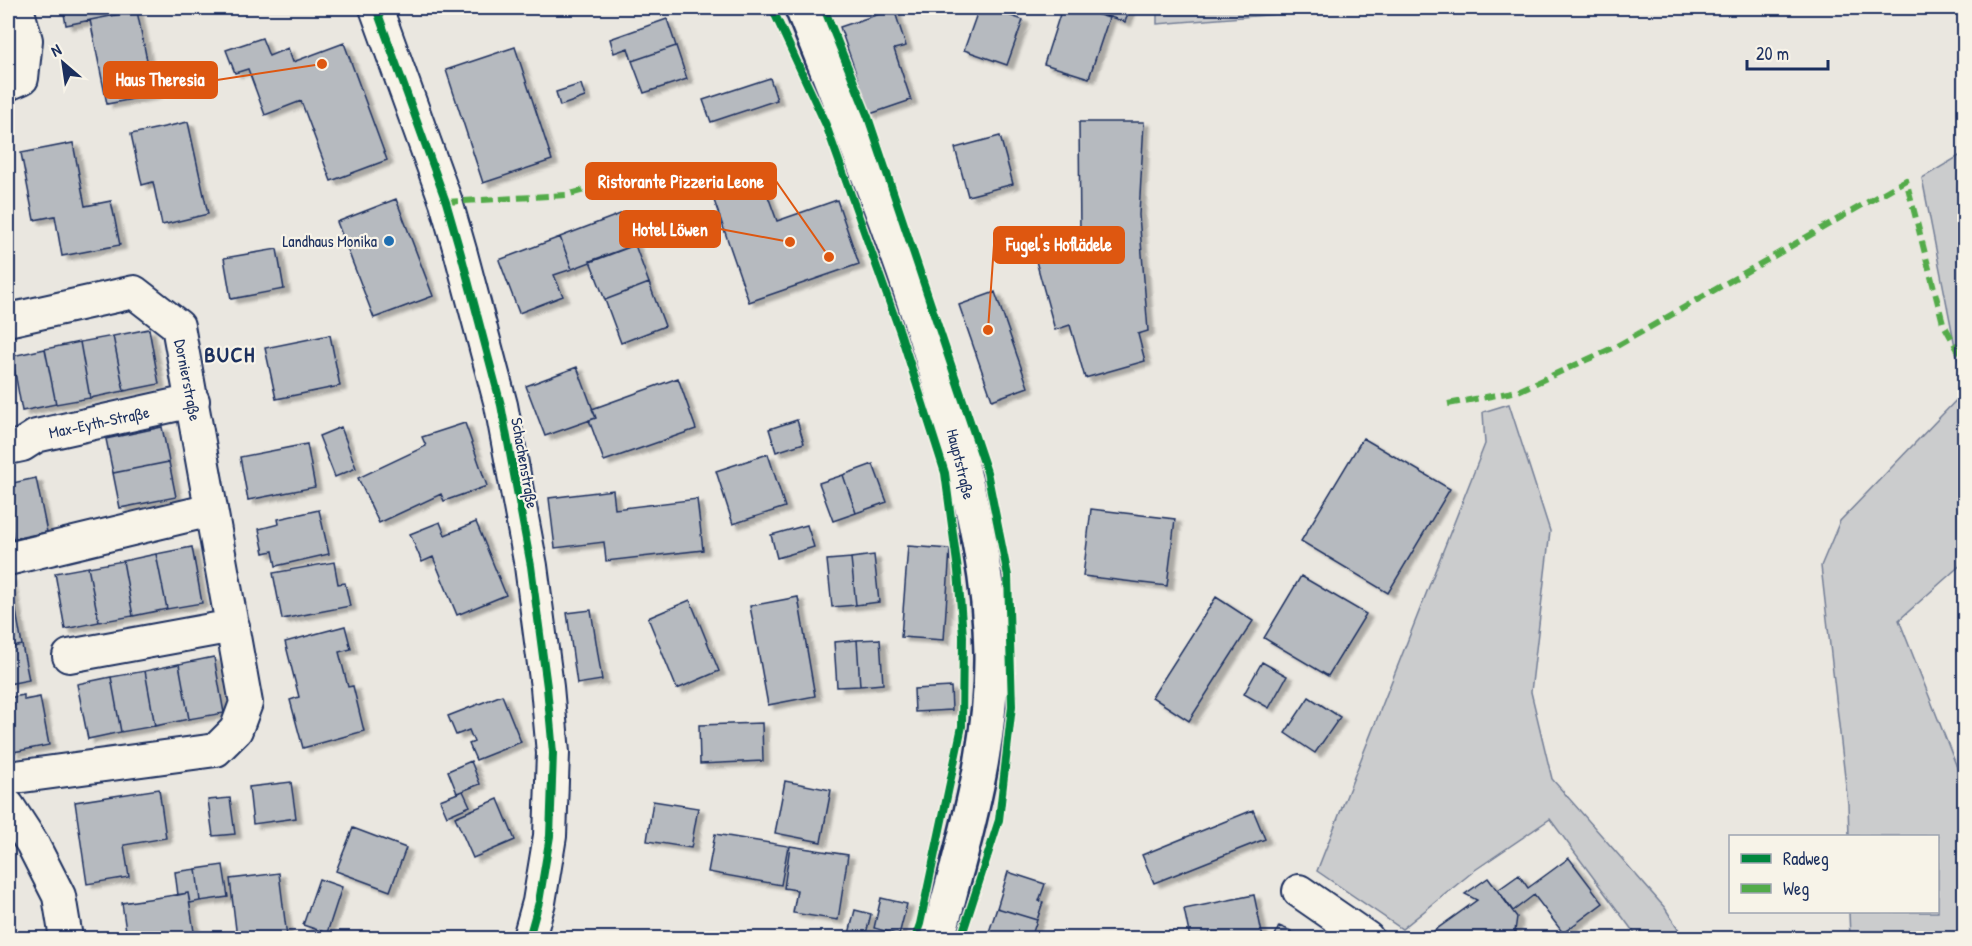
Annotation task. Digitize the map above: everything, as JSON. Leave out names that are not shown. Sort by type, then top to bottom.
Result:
[{"type":"main road","name":"Hauptstraße","points":[[802,8],[851,129],[922,324],[965,477],[986,576],[991,652],[987,729],[970,820],[937,939]]},
{"type":"street","points":[[8,84],[22,78],[26,40],[17,8]]},
{"type":"street","name":"Schachenstraße","points":[[376,8],[446,202],[461,254],[501,405],[531,566],[554,753],[550,836],[539,902],[529,939]]},
{"type":"street","name":"Dornierstraße","points":[[8,320],[134,292],[178,326],[246,703],[236,730],[216,750],[8,778]]},
{"type":"street","name":"Max-Eyth-Straße","points":[[8,448],[22,445],[36,436],[193,402]]},
{"type":"street","points":[[8,559],[211,510]]},
{"type":"street","points":[[69,656],[233,626]]},
{"type":"street","points":[[8,806],[32,843],[59,896],[66,939]]},
{"type":"street","points":[[1299,891],[1367,939]]},
{"type":"shaded area","points":[[1157,8],[1302,8],[1303,12],[1157,24]]},
{"type":"shaded area","points":[[1964,153],[1964,392],[1922,178]]},
{"type":"shaded area","points":[[1964,392],[1964,562],[1899,620],[1964,785],[1964,938],[1890,938],[1882,935],[1878,938],[1848,938],[1850,937],[1849,913],[1939,913],[1939,835],[1849,835],[1848,804],[1821,566],[1840,521]]},
{"type":"shaded area","points":[[1509,404],[1550,531],[1531,692],[1552,779],[1665,908],[1684,938],[1638,938],[1550,819],[1475,870],[1402,929],[1317,871],[1485,444],[1483,412]]},
{"type":"building","points":[[63,8],[113,8],[115,15],[66,25]]},
{"type":"building","points":[[979,8],[988,8],[1023,20],[1007,65],[964,50]]},
{"type":"building","points":[[1062,8],[1076,8],[1109,18],[1089,78],[1044,64]]},
{"type":"building","points":[[1090,8],[1130,8],[1125,22],[1090,10]]},
{"type":"building","points":[[894,9],[906,46],[894,49],[911,100],[870,114],[840,27]]},
{"type":"building","points":[[137,11],[154,95],[107,104],[90,20]]},
{"type":"building","points":[[667,19],[676,46],[632,61],[628,48],[614,53],[610,39]]},
{"type":"building","points":[[262,38],[269,56],[288,48],[293,62],[344,43],[387,160],[331,181],[301,101],[265,115],[248,69],[235,73],[226,50]]},
{"type":"building","points":[[676,46],[687,79],[644,93],[632,61]]},
{"type":"building","points":[[515,47],[552,160],[483,183],[446,70]]},
{"type":"building","points":[[770,78],[777,100],[711,122],[703,100]]},
{"type":"building","points":[[581,84],[585,97],[560,106],[556,92]]},
{"type":"building","points":[[188,122],[208,214],[162,225],[153,182],[142,185],[131,134]]},
{"type":"building","points":[[1079,122],[1144,122],[1139,215],[1148,331],[1138,334],[1145,361],[1085,378],[1070,325],[1055,330],[1033,250],[1080,235]]},
{"type":"building","points":[[1000,136],[1013,184],[968,196],[955,148]]},
{"type":"building","points":[[73,143],[85,206],[111,201],[120,245],[62,256],[55,216],[34,220],[21,153]]},
{"type":"building","points":[[756,163],[777,221],[837,200],[859,264],[749,302],[707,180]]},
{"type":"building","points":[[396,199],[433,296],[374,318],[337,222]]},
{"type":"building","points":[[623,213],[635,245],[572,269],[560,237]]},
{"type":"building","points":[[560,237],[572,269],[554,275],[563,296],[519,313],[499,260]]},
{"type":"building","points":[[635,245],[649,283],[605,300],[590,261]]},
{"type":"building","points":[[277,249],[284,289],[231,299],[224,258]]},
{"type":"building","points":[[649,283],[665,326],[621,343],[605,300]]},
{"type":"building","points":[[995,292],[1028,387],[992,400],[959,305]]},
{"type":"building","points":[[149,329],[159,384],[124,391],[113,336]]},
{"type":"building","points":[[330,335],[340,386],[276,399],[265,348]]},
{"type":"building","points":[[113,336],[124,391],[90,398],[80,342]]},
{"type":"building","points":[[80,342],[90,398],[56,404],[45,349]]},
{"type":"building","points":[[45,349],[56,404],[22,411],[12,356]]},
{"type":"building","points":[[577,367],[596,418],[545,436],[526,386]]},
{"type":"building","points":[[678,378],[696,429],[604,461],[589,420],[596,418],[592,409]]},
{"type":"building","points":[[797,420],[804,443],[776,452],[769,429]]},
{"type":"building","points":[[465,423],[487,486],[444,501],[441,494],[379,523],[358,478],[426,446],[422,437]]},
{"type":"building","points":[[162,427],[169,462],[113,473],[106,439]]},
{"type":"building","points":[[341,427],[356,468],[335,477],[319,436]]},
{"type":"building","points":[[1363,438],[1450,489],[1388,593],[1301,541]]},
{"type":"building","points":[[307,444],[315,487],[248,500],[240,457]]},
{"type":"building","points":[[768,454],[785,507],[733,524],[716,471]]},
{"type":"building","points":[[169,462],[176,497],[120,508],[113,473]]},
{"type":"building","points":[[873,464],[887,502],[856,513],[843,475]]},
{"type":"building","points":[[843,475],[856,513],[833,521],[819,483]]},
{"type":"building","points":[[36,478],[47,532],[13,539],[8,511],[8,484]]},
{"type":"building","points":[[613,490],[615,509],[697,499],[703,550],[606,561],[604,542],[555,548],[549,498]]},
{"type":"building","points":[[1091,509],[1175,519],[1167,586],[1083,576]]},
{"type":"building","points":[[319,510],[329,554],[276,566],[273,551],[264,553],[259,529],[279,524],[278,519]]},
{"type":"building","points":[[440,522],[445,535],[476,522],[506,595],[457,615],[433,557],[422,562],[410,534]]},
{"type":"building","points":[[807,525],[814,547],[777,558],[771,535]]},
{"type":"building","points":[[908,546],[950,549],[944,640],[901,637]]},
{"type":"building","points":[[192,547],[202,603],[167,609],[156,554]]},
{"type":"building","points":[[156,554],[167,609],[133,616],[123,561]]},
{"type":"building","points":[[874,555],[879,602],[856,605],[851,558]]},
{"type":"building","points":[[851,558],[856,605],[832,607],[827,560]]},
{"type":"building","points":[[123,561],[133,616],[99,622],[88,567]]},
{"type":"building","points":[[334,562],[338,584],[345,583],[350,606],[282,619],[273,573]]},
{"type":"building","points":[[88,567],[99,622],[65,629],[55,573]]},
{"type":"building","points":[[1301,576],[1366,614],[1328,676],[1264,638]]},
{"type":"building","points":[[8,577],[16,611],[8,613]]},
{"type":"building","points":[[798,597],[815,696],[768,705],[750,606]]},
{"type":"building","points":[[1216,597],[1253,621],[1189,721],[1152,697]]},
{"type":"building","points":[[690,600],[719,671],[677,689],[648,618]]},
{"type":"building","points":[[591,610],[602,680],[577,684],[567,613]]},
{"type":"building","points":[[16,611],[22,645],[8,648],[8,613]]},
{"type":"building","points":[[345,626],[351,649],[339,652],[348,687],[353,686],[364,731],[303,748],[290,700],[299,697],[285,642]]},
{"type":"building","points":[[880,639],[883,684],[860,686],[857,640]]},
{"type":"building","points":[[857,640],[860,686],[837,687],[834,642]]},
{"type":"building","points":[[22,645],[29,680],[8,684],[8,648]]},
{"type":"building","points":[[214,657],[224,713],[189,719],[179,664]]},
{"type":"building","points":[[1262,662],[1287,676],[1269,708],[1244,694]]},
{"type":"building","points":[[179,664],[189,719],[155,726],[145,671]]},
{"type":"building","points":[[145,671],[155,726],[121,732],[111,677]]},
{"type":"building","points":[[111,677],[121,732],[88,739],[77,684]]},
{"type":"building","points":[[951,687],[952,710],[915,712],[914,689]]},
{"type":"building","points":[[24,695],[24,700],[40,697],[49,745],[13,752],[8,722],[8,698]]},
{"type":"building","points":[[502,695],[521,742],[476,760],[469,744],[474,742],[469,730],[456,735],[448,716]]},
{"type":"building","points":[[1309,697],[1340,717],[1315,753],[1285,733]]},
{"type":"building","points":[[762,723],[763,761],[700,764],[699,725]]},
{"type":"building","points":[[471,761],[480,784],[457,793],[448,771]]},
{"type":"building","points":[[785,781],[831,790],[821,842],[775,833]]},
{"type":"building","points":[[291,782],[296,818],[253,824],[249,787]]},
{"type":"building","points":[[159,789],[166,838],[124,845],[129,877],[87,884],[75,802]]},
{"type":"building","points":[[463,791],[470,806],[447,816],[440,800]]},
{"type":"building","points":[[230,798],[235,834],[213,836],[208,800]]},
{"type":"building","points":[[498,799],[515,840],[473,858],[455,817]]},
{"type":"building","points":[[653,801],[698,808],[691,848],[647,841]]},
{"type":"building","points":[[1253,810],[1265,839],[1154,883],[1142,855]]},
{"type":"building","points":[[353,828],[406,848],[390,891],[336,871]]},
{"type":"building","points":[[715,834],[788,846],[781,885],[708,872]]},
{"type":"building","points":[[790,846],[848,855],[838,920],[793,913],[797,890],[784,888]]},
{"type":"building","points":[[1569,858],[1603,903],[1563,933],[1534,895],[1513,911],[1498,890],[1519,875],[1528,888]]},
{"type":"building","points":[[223,865],[228,897],[200,901],[196,869]]},
{"type":"building","points":[[196,869],[200,901],[190,903],[188,893],[178,895],[175,872]]},
{"type":"building","points":[[1008,872],[1045,884],[1039,901],[1043,902],[1037,920],[997,908]]},
{"type":"building","points":[[279,873],[287,937],[237,938],[230,879]]},
{"type":"building","points":[[1488,878],[1517,917],[1514,938],[1456,938],[1453,934],[1447,938],[1440,938],[1434,931],[1477,900],[1465,894]]},
{"type":"building","points":[[319,879],[342,887],[327,933],[303,925]]},
{"type":"building","points":[[188,893],[195,938],[127,938],[122,903]]},
{"type":"building","points":[[1254,895],[1263,938],[1190,938],[1184,909]]},
{"type":"building","points":[[881,898],[907,904],[899,935],[874,928]]},
{"type":"building","points":[[997,908],[1037,920],[1031,938],[998,938],[988,935]]},
{"type":"building","points":[[855,910],[871,914],[865,938],[848,938]]},
{"type":"building","points":[[1279,926],[1291,931],[1288,938],[1274,938]]},
{"type":"marked path","points":[[446,202],[567,195],[620,180],[659,177]]},
{"type":"marked path","points":[[1448,404],[1518,391],[1617,346],[1906,180],[1943,323],[1964,361]]},
{"type":"cycle path","points":[[376,8],[446,202],[461,254],[501,405],[531,566],[553,753],[550,836],[539,902],[529,938]]},
{"type":"cycle path","points":[[772,8],[826,125],[900,332],[945,473],[958,571],[963,636],[962,726],[920,924],[915,938]]},
{"type":"cycle path","points":[[824,8],[868,117],[987,472],[1008,576],[1012,706],[999,820],[961,938]]},
{"type":"place","name":"Haus Theresia","points":[[322,64]]},
{"type":"place","name":"Landhaus Monika","points":[[389,241]]},
{"type":"place","name":"Hotel Löwen","points":[[790,242]]},
{"type":"place","name":"Ristorante Pizzeria Leone","points":[[829,257]]},
{"type":"place","name":"Fugel's Hoflädele","points":[[988,330]]},
{"type":"district","name":"BUCH","points":[[230,354]]}]
